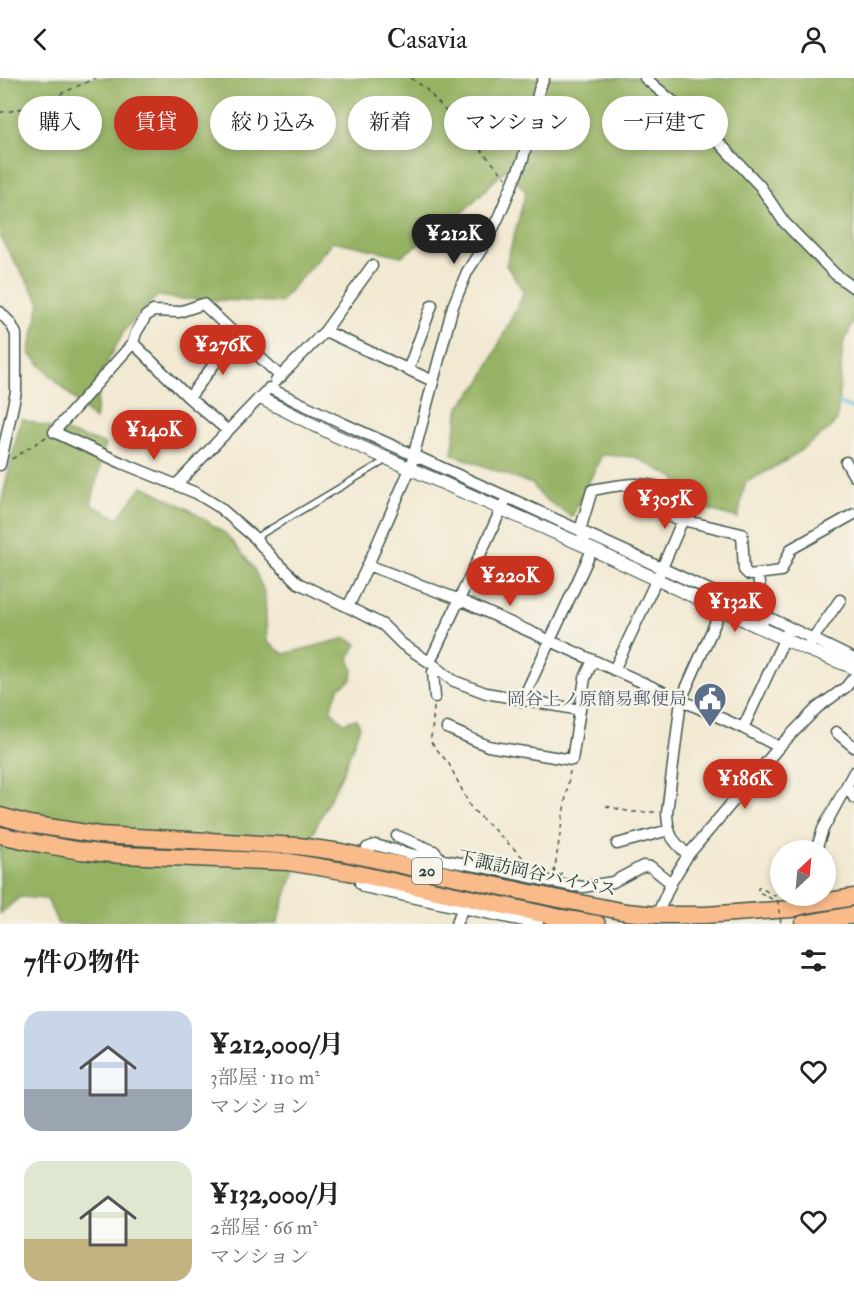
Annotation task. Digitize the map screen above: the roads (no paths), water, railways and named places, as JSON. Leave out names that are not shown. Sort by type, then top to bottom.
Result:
[{"type":"highway","name":"下諏訪岡谷バイパス","points":[[0,816],[29,824],[99,835],[298,846],[341,852],[656,919],[791,909],[796,906]]},
{"type":"highway","name":"下諏訪岡谷バイパス","points":[[0,835],[61,848],[122,855],[229,858],[298,863],[597,924]]},
{"type":"highway","name":"下諏訪岡谷バイパス","points":[[836,898],[854,897]]},
{"type":"highway","points":[[804,924],[854,915]]},
{"type":"street","points":[[348,607],[410,470],[453,306],[467,272],[488,239],[523,159],[539,90],[544,78]]},
{"type":"street","points":[[645,78],[709,132],[760,186],[784,222],[835,274],[854,288]]},
{"type":"street","points":[[176,485],[325,331],[372,266]]},
{"type":"street","points":[[281,377],[203,304],[179,312],[153,311],[146,316],[136,333],[134,343],[54,432],[196,493],[219,507],[255,538],[298,583],[383,625],[402,644],[454,681],[486,693],[580,710]]},
{"type":"street","points":[[408,370],[432,305]]},
{"type":"street","points":[[0,312],[11,324],[16,334],[16,393],[4,463]]},
{"type":"street","points":[[325,331],[433,381]]},
{"type":"street","points":[[189,398],[215,363],[239,338]]},
{"type":"street","points":[[134,343],[189,398],[228,431]]},
{"type":"street","points":[[269,388],[766,616],[787,633]]},
{"type":"street","points":[[260,398],[410,470],[588,548],[761,628],[787,633],[854,658]]},
{"type":"street","points":[[334,435],[340,422]]},
{"type":"street","points":[[846,462],[854,476]]},
{"type":"street","points":[[522,700],[588,548],[581,527],[592,490],[638,483],[668,490],[674,494],[670,517],[742,534],[744,570],[749,575],[781,571],[791,549],[854,514]]},
{"type":"street","points":[[435,697],[433,664],[507,497]]},
{"type":"street","points":[[614,670],[683,519]]},
{"type":"street","points":[[368,565],[460,600],[743,728],[779,747]]},
{"type":"street","points":[[758,574],[766,616],[761,628]]},
{"type":"street","points":[[810,643],[840,600]]},
{"type":"street","points":[[688,855],[675,842],[669,831],[667,813],[681,700],[721,610]]},
{"type":"street","points":[[743,728],[787,633]]},
{"type":"street","points":[[810,643],[854,668]]},
{"type":"street","points":[[447,728],[488,746],[572,760],[585,678],[593,660]]},
{"type":"street","points":[[656,919],[671,883],[688,855],[779,747],[817,708],[846,687],[854,677]]},
{"type":"street","points":[[836,732],[854,747]]},
{"type":"street","points":[[819,840],[854,772]]},
{"type":"street","points":[[847,785],[854,798]]},
{"type":"street","points":[[617,844],[669,831]]},
{"type":"street","points":[[397,837],[434,850],[442,860]]},
{"type":"street","points":[[367,848],[375,845],[442,860],[584,886],[613,882],[644,866],[651,867],[671,883]]},
{"type":"street","points":[[360,883],[364,887],[538,924]]},
{"type":"street","points":[[804,924],[805,906]]},
{"type":"street","points":[[456,924],[463,908]]},
{"type":"lane","points":[[255,538],[388,459]]},
{"type":"waterway","points":[[838,403],[854,409]]},
{"type":"place","name":"岡谷上ノ原簡易郵便局","points":[[710,728]]}]
